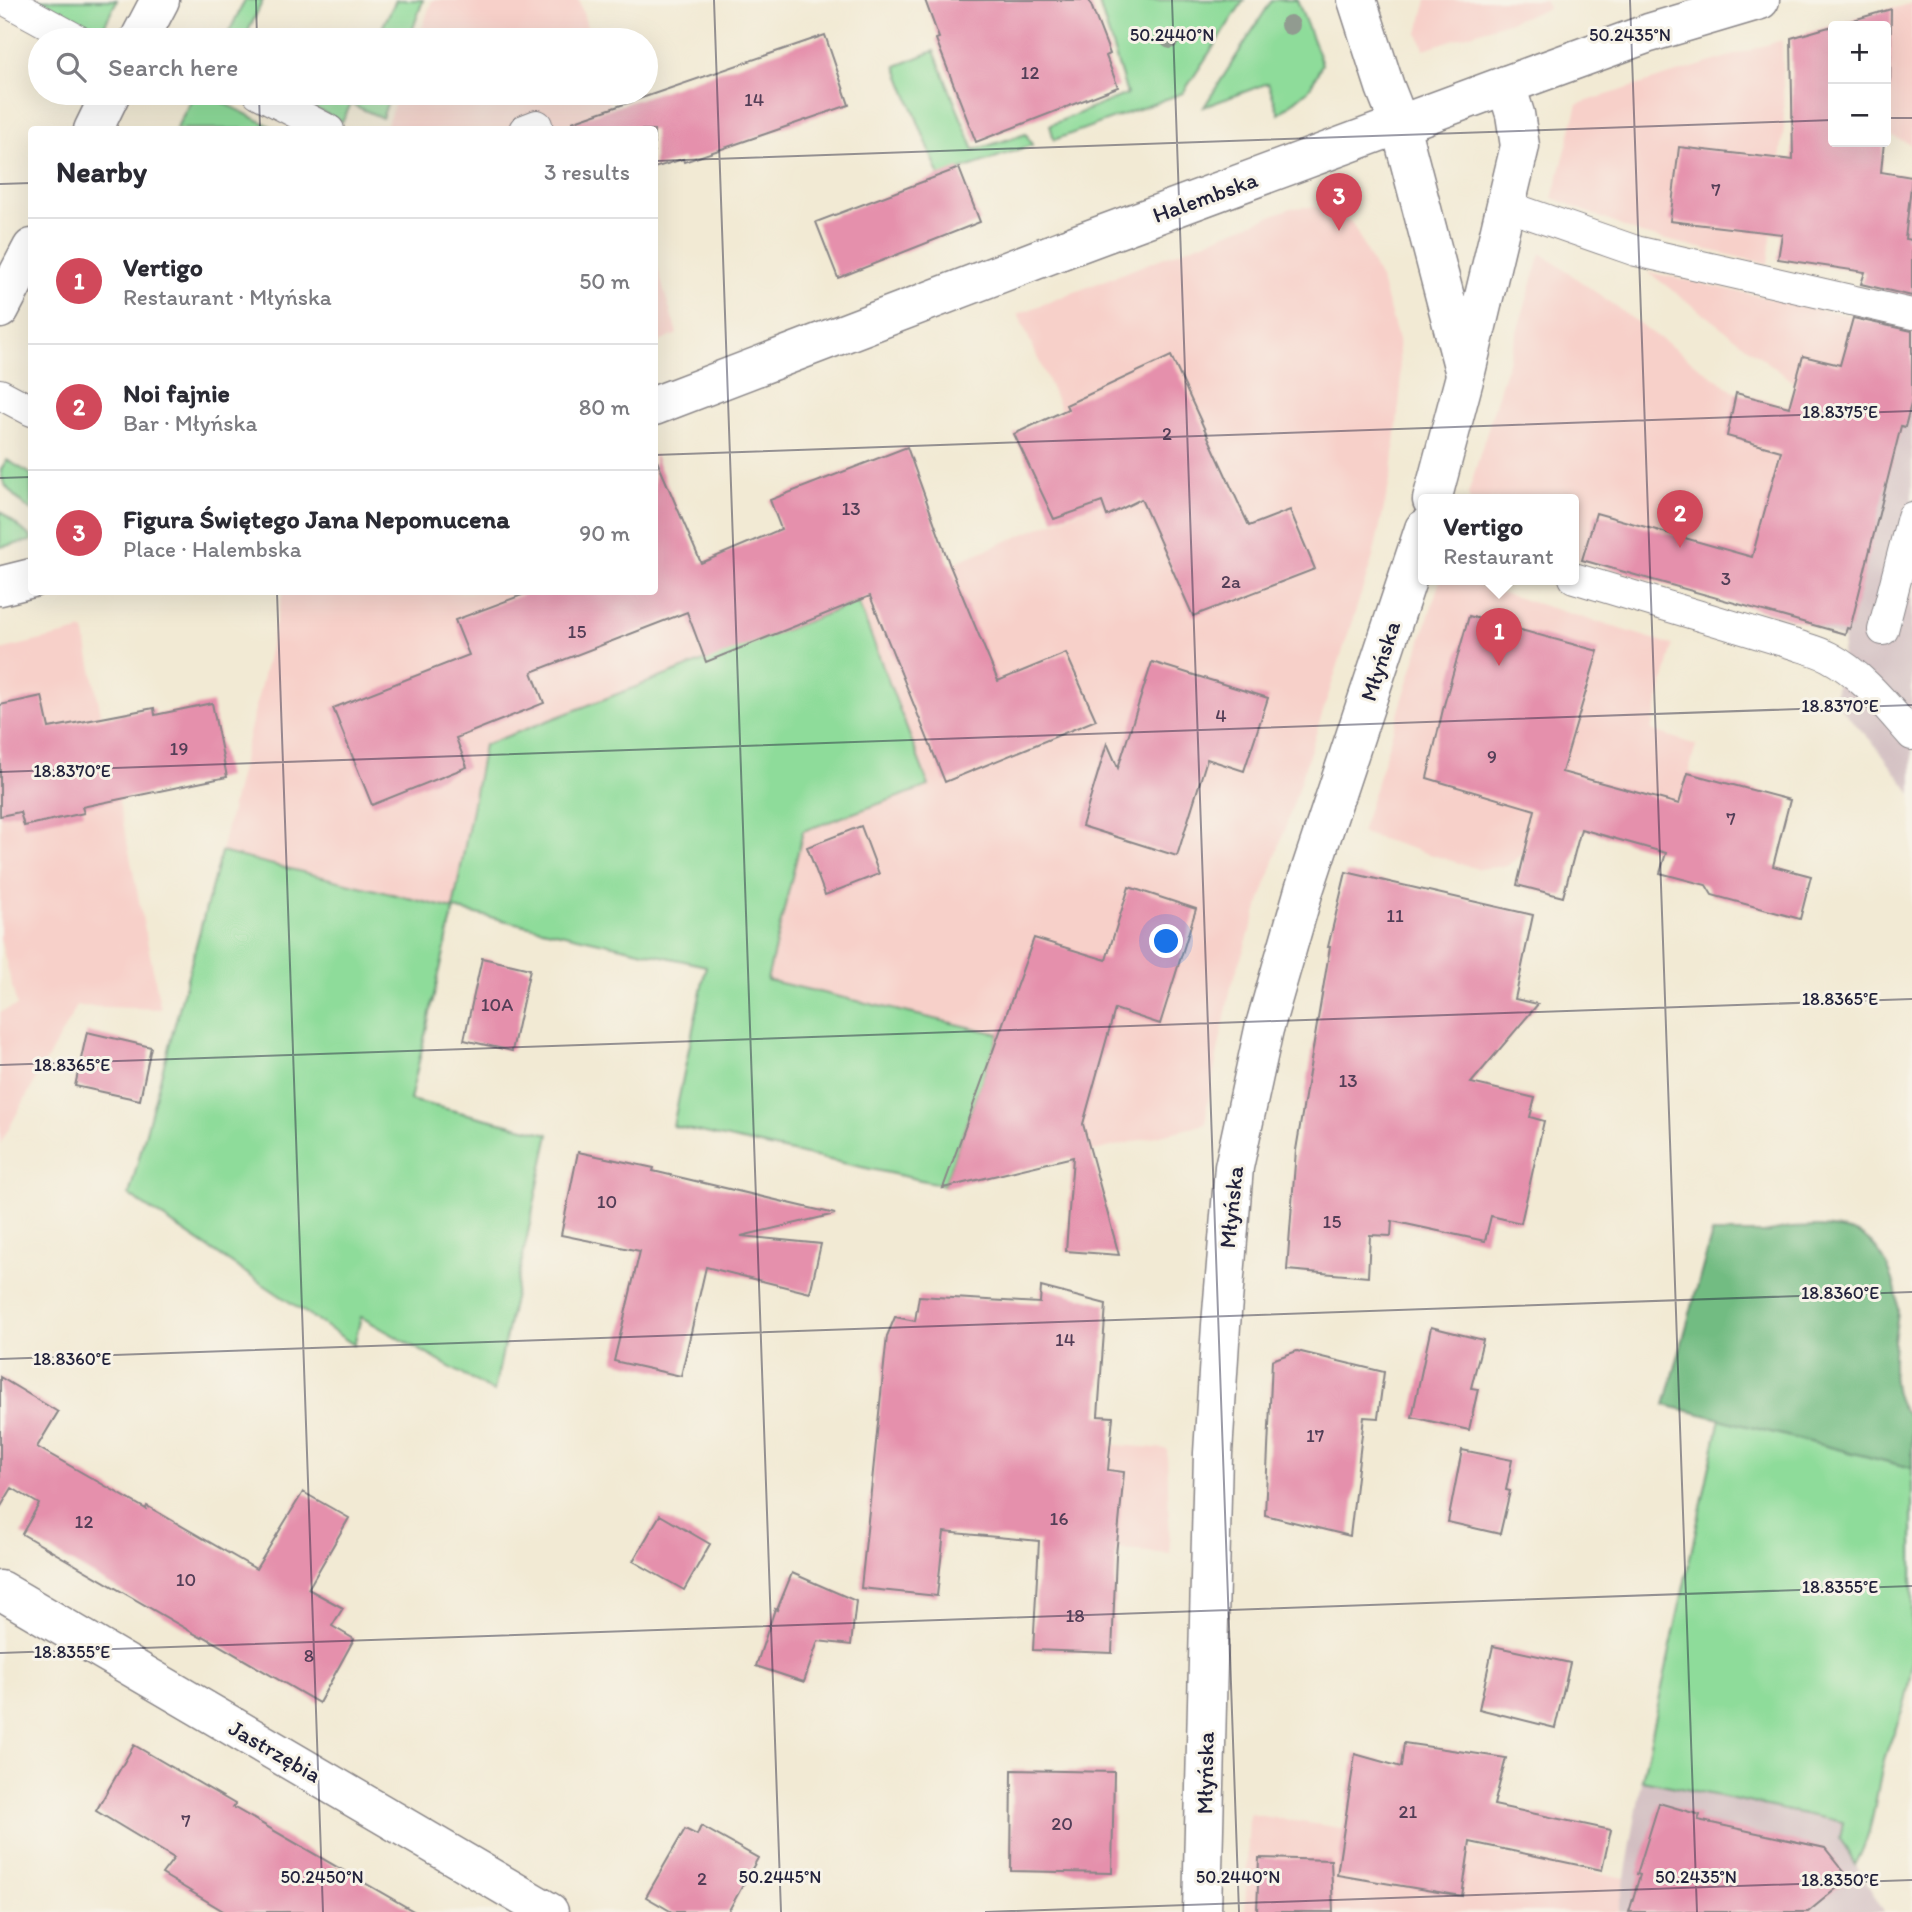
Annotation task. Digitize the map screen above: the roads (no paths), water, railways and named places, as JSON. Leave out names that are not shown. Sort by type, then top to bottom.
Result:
[{"type":"street","points":[[1357,0],[1400,125],[1465,376]]},
{"type":"street","name":"Halembska","points":[[658,404],[1080,243],[1506,85],[1649,33],[1760,0]]},
{"type":"street","points":[[1434,494],[1520,146],[1515,114],[1506,85]]},
{"type":"street","points":[[95,126],[105,105]]},
{"type":"street","points":[[0,309],[28,256]]},
{"type":"street","name":"Młyńska","points":[[1202,1912],[1213,1453],[1234,1167],[1264,1030],[1304,890],[1418,549]]},
{"type":"street","points":[[0,586],[28,579]]},
{"type":"street","name":"Jastrzębia","points":[[0,1590],[550,1912]]},
{"type":"lane","points":[[5,0],[56,28]]},
{"type":"lane","points":[[281,105],[321,126]]},
{"type":"lane","points":[[1507,206],[1636,251],[1912,314]]},
{"type":"lane","points":[[0,394],[28,409]]},
{"type":"lane","points":[[1883,630],[1912,517]]},
{"type":"lane","points":[[1579,580],[1828,656],[1851,671],[1875,693],[1912,735]]},
{"type":"place","name":"Figura Świętego Jana Nepomucena","points":[[1339,231]]},
{"type":"place","name":"Noi fajnie","points":[[1680,548]]},
{"type":"place","name":"Vertigo","points":[[1499,666]]}]
